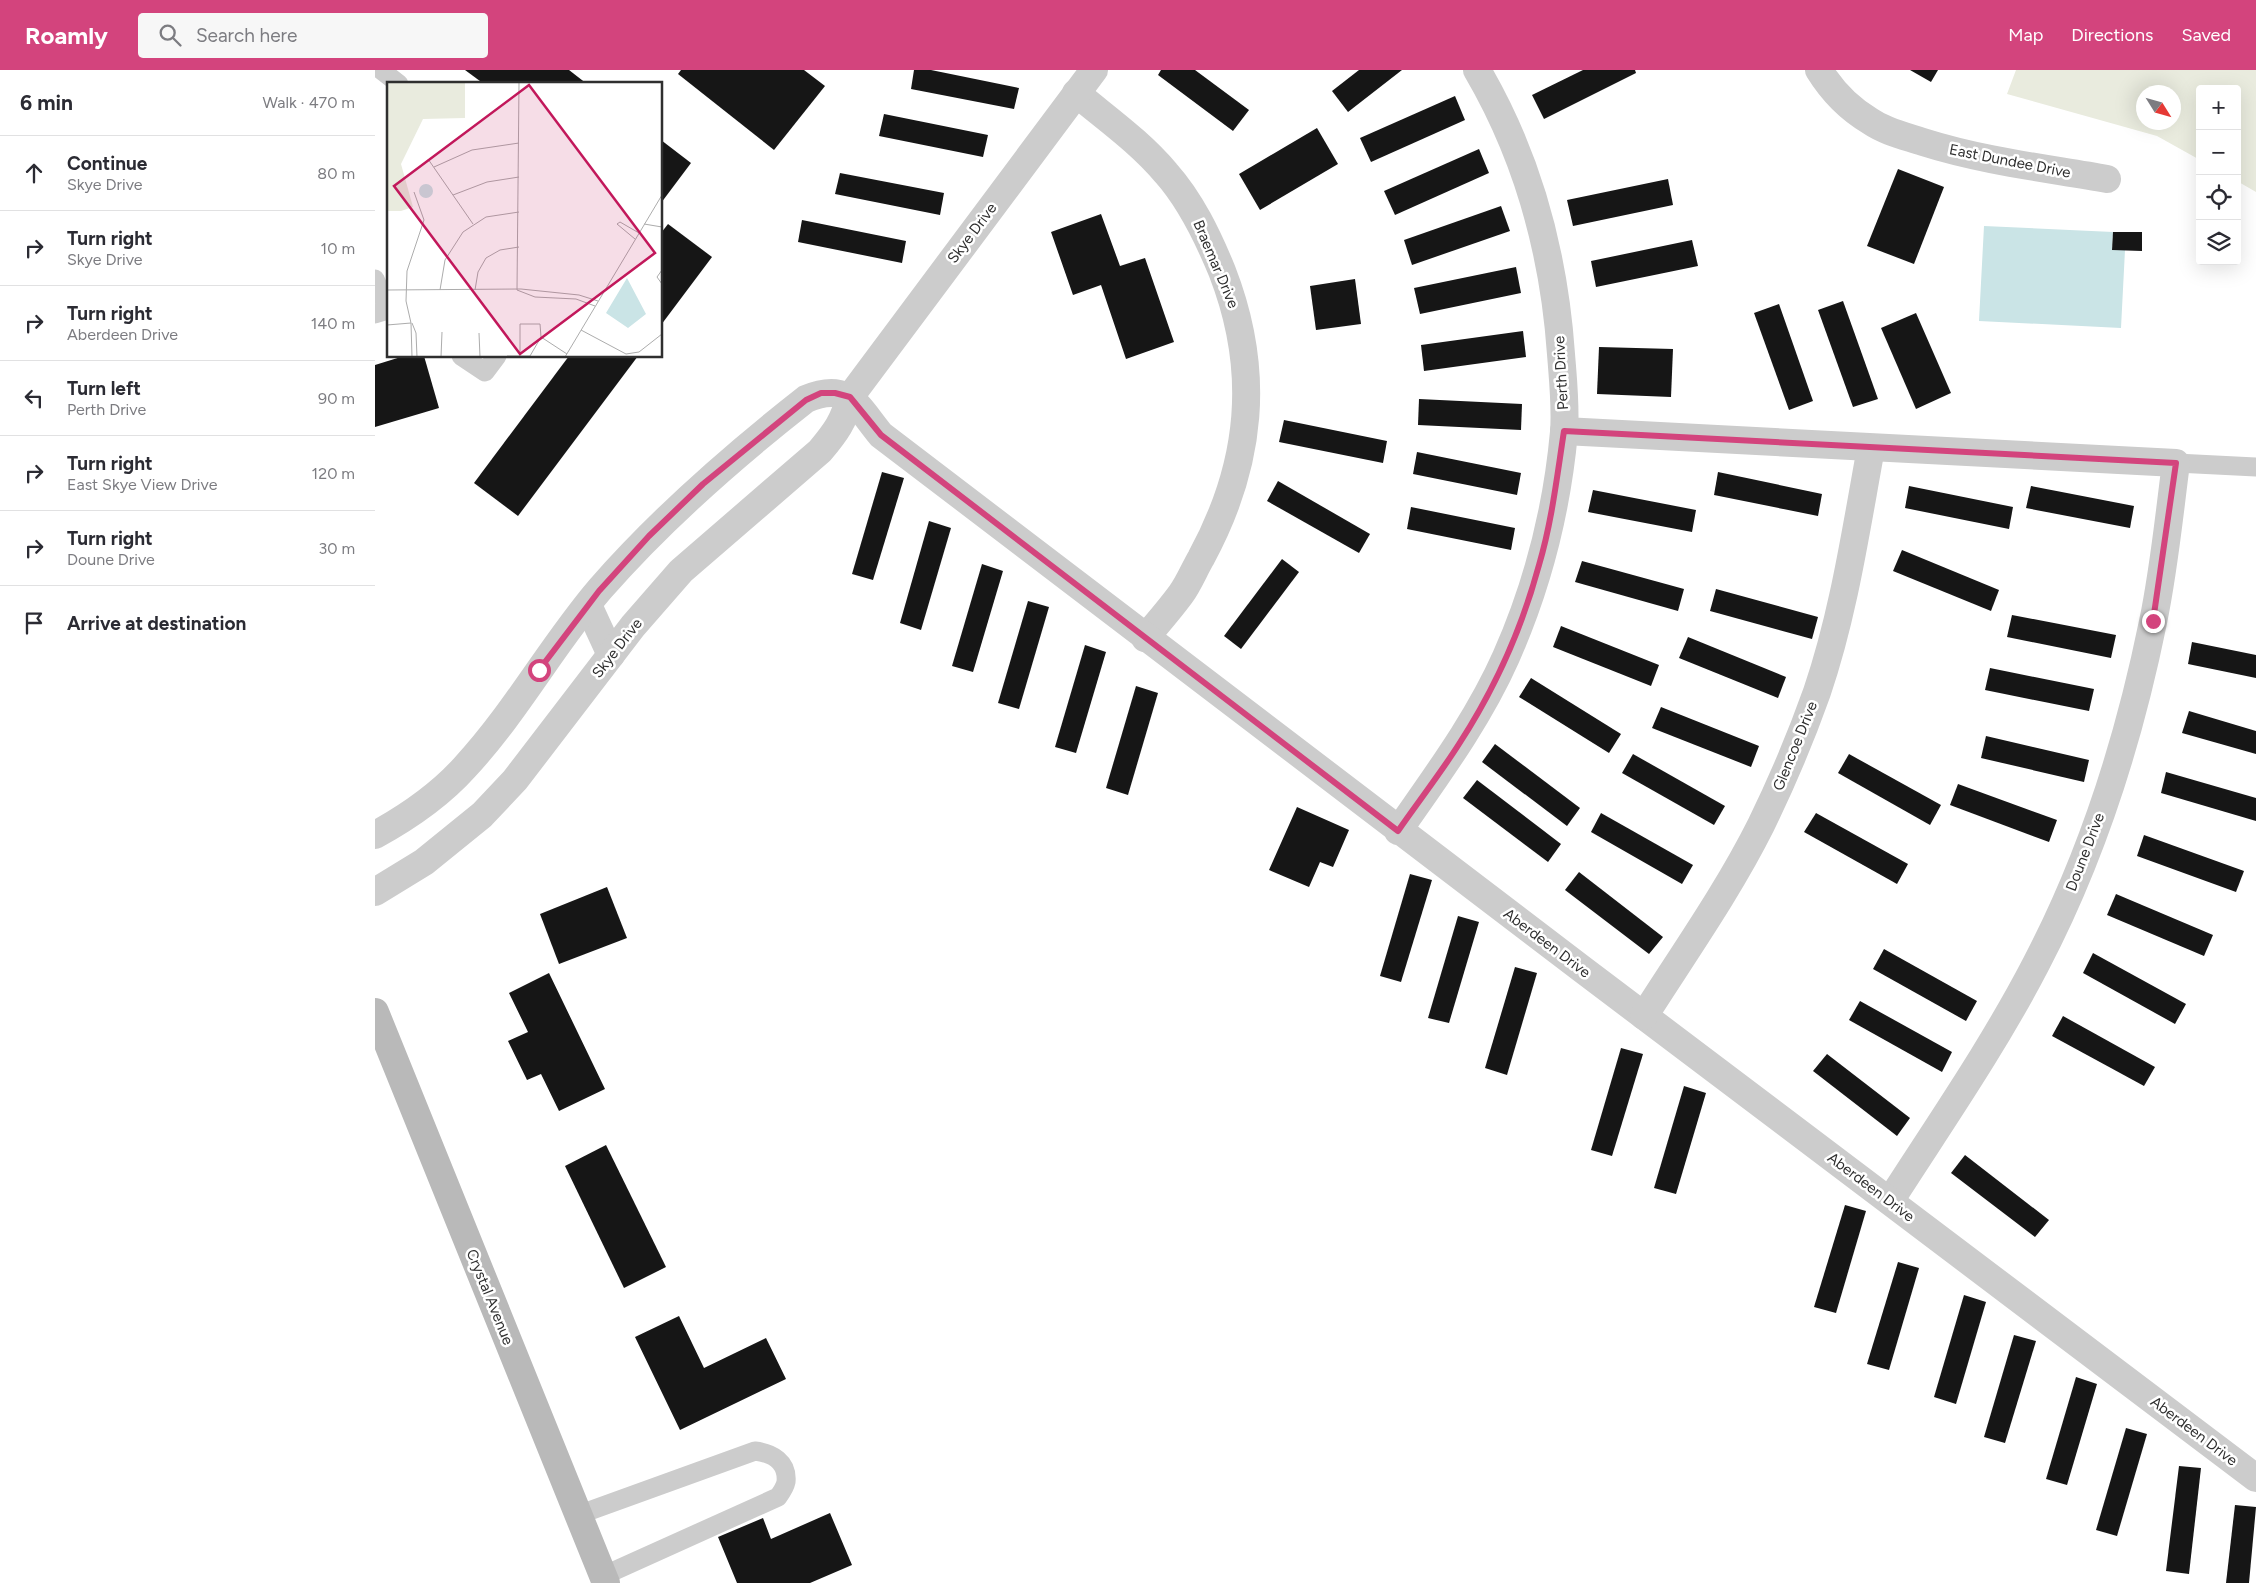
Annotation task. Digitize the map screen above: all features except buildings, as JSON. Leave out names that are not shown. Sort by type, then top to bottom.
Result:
[{"type":"street","name":"Skye Drive","points":[[375,892],[424,862],[483,816],[515,780],[611,655],[681,571],[820,451],[837,430],[845,416],[850,397],[1093,70]]},
{"type":"street","name":"Perth Drive","points":[[1398,831],[1459,744],[1484,702],[1505,658],[1524,612],[1539,566],[1551,518],[1564,431],[1559,319],[1551,269],[1540,220],[1525,172],[1512,141],[1477,70]]},
{"type":"street","name":"East Dundee Drive","points":[[1819,70],[1833,91],[1851,108],[1871,122],[1893,133],[1963,155],[2107,178]]},
{"type":"street","name":"Braemar Drive","points":[[1076,94],[1134,140],[1167,174],[1194,212],[1216,255],[1233,299],[1244,343],[1247,415],[1233,485],[1216,530],[1181,594],[1145,638]]},
{"type":"street","points":[[375,835],[429,801],[465,768],[496,730],[588,605],[649,536],[703,484],[806,400],[821,393],[835,393],[850,397]]},
{"type":"street","name":"Aberdeen Drive","points":[[850,397],[881,435],[1145,638],[2256,1478]]},
{"type":"street","points":[[1564,431],[2176,463]]},
{"type":"street","name":"Glencoe Drive","points":[[1644,1016],[1724,890],[1760,826],[1791,760],[1817,692],[1831,645],[1847,575],[1871,448]]},
{"type":"street","name":"Doune Drive","points":[[1890,1201],[2001,1027],[2036,964],[2068,897],[2095,830],[2123,743],[2153,621],[2176,463]]},
{"type":"street","points":[[588,605],[611,655]]},
{"type":"street","name":"Crystal Avenue","points":[[375,1012],[604,1579]]},
{"type":"lane","points":[[381,70],[396,82]]},
{"type":"lane","points":[[375,279],[384,311]]},
{"type":"lane","points":[[464,358],[485,372],[496,358]]},
{"type":"lane","points":[[2176,463],[2256,467]]},
{"type":"lane","points":[[578,1514],[755,1451],[770,1453],[783,1465],[786,1483],[778,1497],[604,1579]]},
{"type":"shaded area","points":[[2016,70],[2256,70],[2256,192],[2241,183],[2241,85],[2196,85],[2196,158],[2157,136],[2007,94]]},
{"type":"water","points":[[1984,226],[2113,232],[2112,250],[2125,250],[2121,328],[1979,321]]},
{"type":"route","points":[[539,670],[599,591],[649,536],[703,484],[760,436],[806,400],[821,393],[835,393],[850,397],[881,435],[1398,831],[1459,744],[1484,702],[1505,658],[1524,612],[1539,566],[1551,518],[1564,431],[2176,463],[2165,549],[2153,621]]}]
